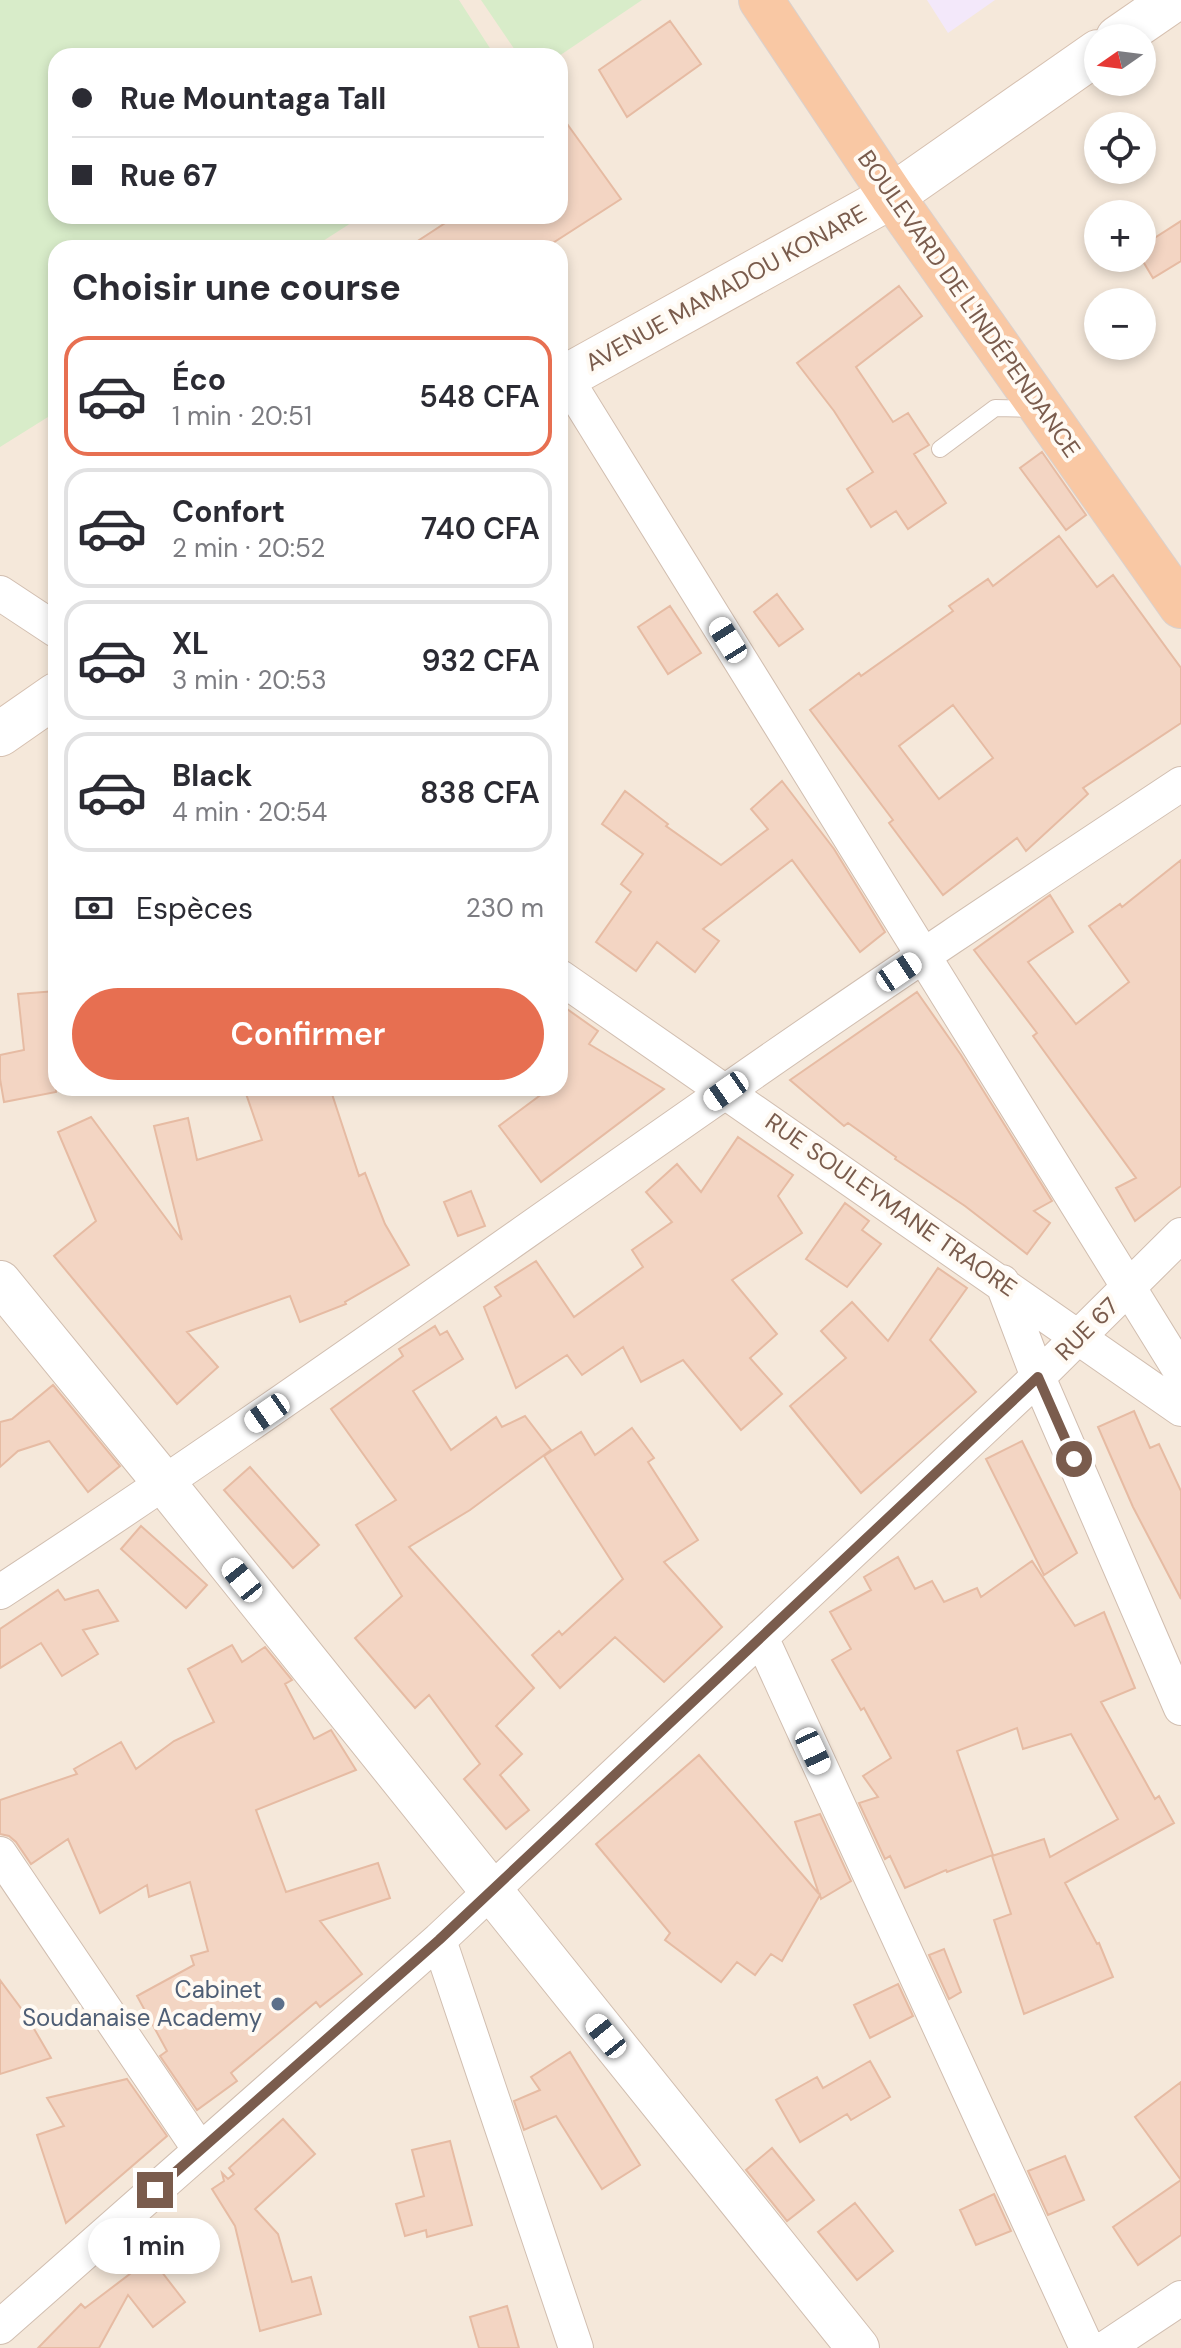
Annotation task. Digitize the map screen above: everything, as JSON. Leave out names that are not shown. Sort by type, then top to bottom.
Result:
[{"type":"highway","name":"BOULEVARD DE L'INDÉPENDANCE","points":[[761,0],[892,196],[1181,606]]},
{"type":"main road","points":[[1138,24],[1173,0]]},
{"type":"main road","name":"AVENUE MAMADOU KONARE","points":[[568,375],[892,196],[1084,62]]},
{"type":"main road","points":[[0,734],[48,701]]},
{"type":"street","points":[[568,388],[1181,1372]]},
{"type":"street","points":[[0,593],[48,625]]},
{"type":"street","points":[[0,1592],[165,1484],[923,955],[1181,784]]},
{"type":"street","name":"RUE SOULEYMANE TRAORE","points":[[568,982],[1181,1409]]},
{"type":"street","name":"RUE 67","points":[[0,2327],[439,1940],[1038,1377],[1181,1235]]},
{"type":"street","points":[[0,1282],[858,2348]]},
{"type":"street","points":[[1002,1282],[1038,1377],[1181,1708]]},
{"type":"street","points":[[761,1637],[1087,2348]]},
{"type":"street","points":[[0,1854],[200,2150]]},
{"type":"street","points":[[439,1940],[576,2348]]},
{"type":"street","points":[[1106,2348],[1181,2298]]},
{"type":"lane","points":[[940,449],[995,408],[1042,409]]},
{"type":"shaded area","points":[[0,0],[1181,0],[1181,2348],[0,2348]]},
{"type":"shaded area","points":[[927,0],[995,0],[948,33]]},
{"type":"green space","points":[[0,0],[459,0],[490,48],[48,48],[48,224],[350,224],[324,240],[48,240],[48,417],[0,447]]},
{"type":"green space","points":[[481,0],[642,0],[568,50],[514,48]]},
{"type":"building","points":[[670,21],[701,64],[627,117],[599,70]]},
{"type":"building","points":[[568,125],[621,199],[557,240],[419,240],[444,224],[568,224]]},
{"type":"building","points":[[1181,221],[1181,261],[1153,278],[1149,272],[1156,272],[1156,237]]},
{"type":"building","points":[[899,286],[922,316],[856,367],[893,422],[908,413],[929,445],[914,454],[946,503],[908,529],[896,511],[871,527],[847,489],[873,472],[834,411],[797,363]]},
{"type":"building","points":[[1042,452],[1086,515],[1066,530],[1020,468]]},
{"type":"building","points":[[1059,536],[1097,587],[1113,575],[1181,668],[1181,723],[1083,788],[1088,794],[1026,851],[1017,838],[943,895],[889,823],[893,820],[810,710],[859,673],[861,676],[953,611],[949,606],[988,579],[993,586]],"holes":[[[953,705],[993,758],[939,799],[899,746]]]},
{"type":"building","points":[[777,594],[803,629],[779,646],[754,612]]},
{"type":"building","points":[[670,606],[701,653],[668,674],[638,627]]},
{"type":"building","points":[[782,781],[834,849],[885,932],[860,952],[792,860],[703,929],[719,941],[695,972],[657,942],[636,971],[596,942],[631,892],[621,884],[643,854],[602,824],[625,791],[668,824],[666,826],[721,865],[768,829],[751,809]]},
{"type":"building","points":[[1181,860],[1181,1186],[1135,1221],[1116,1188],[1136,1178],[1033,1036],[1037,1033],[974,950],[1050,895],[1073,932],[1028,962],[1076,1024],[1129,982],[1089,926],[1120,904],[1122,907]]},
{"type":"building","points":[[48,992],[48,1094],[4,1102],[0,1055],[24,1050],[18,994]]},
{"type":"building","points":[[917,992],[961,1055],[1052,1201],[1034,1211],[1050,1223],[1027,1254],[848,1123],[844,1126],[790,1080]]},
{"type":"building","points":[[568,1010],[598,1031],[589,1044],[664,1089],[541,1182],[499,1126],[539,1096],[568,1096]]},
{"type":"building","points":[[247,1096],[333,1096],[359,1176],[365,1173],[385,1224],[409,1265],[346,1304],[300,1322],[290,1296],[187,1332],[218,1367],[177,1404],[54,1256],[96,1221],[58,1132],[91,1117],[182,1240],[154,1126],[188,1118],[197,1160],[262,1140]]},
{"type":"building","points":[[738,1137],[793,1175],[778,1196],[802,1233],[732,1280],[777,1334],[750,1358],[782,1394],[741,1430],[683,1360],[641,1382],[623,1347],[582,1375],[567,1355],[516,1388],[484,1307],[501,1296],[495,1287],[536,1261],[574,1317],[643,1267],[632,1250],[672,1222],[646,1192],[677,1164],[701,1192]]},
{"type":"building","points":[[471,1191],[485,1226],[458,1236],[444,1202]]},
{"type":"building","points":[[845,1203],[869,1221],[862,1230],[881,1244],[847,1287],[806,1259]]},
{"type":"building","points":[[938,1268],[967,1288],[930,1340],[976,1392],[861,1493],[790,1406],[846,1358],[821,1331],[852,1302],[888,1341]]},
{"type":"building","points":[[435,1326],[440,1335],[447,1331],[463,1359],[413,1391],[451,1450],[496,1417],[502,1427],[525,1416],[551,1450],[470,1510],[409,1547],[534,1688],[496,1726],[522,1754],[500,1775],[529,1810],[506,1829],[464,1779],[480,1764],[429,1695],[415,1708],[355,1638],[402,1596],[356,1525],[396,1500],[331,1409],[403,1356],[399,1349]]},
{"type":"building","points":[[53,1385],[120,1466],[88,1492],[49,1441],[18,1451],[0,1467],[0,1422],[12,1419]]},
{"type":"building","points":[[1134,1411],[1150,1448],[1159,1444],[1181,1491],[1181,1599],[1133,1507],[1098,1427]]},
{"type":"building","points":[[632,1428],[654,1458],[648,1462],[698,1540],[664,1562],[722,1627],[664,1682],[615,1637],[560,1688],[532,1655],[559,1631],[562,1635],[623,1579],[544,1456],[581,1432],[595,1455]]},
{"type":"building","points":[[1022,1441],[1077,1553],[1044,1575],[986,1459]]},
{"type":"building","points":[[250,1467],[319,1545],[293,1568],[224,1490]]},
{"type":"building","points":[[141,1526],[207,1585],[186,1608],[121,1549]]},
{"type":"building","points":[[898,1557],[915,1589],[932,1581],[944,1602],[977,1588],[981,1597],[1032,1561],[1075,1626],[1104,1612],[1135,1688],[1101,1702],[1155,1799],[1159,1796],[1174,1823],[1065,1883],[1099,1943],[1113,1977],[1024,2014],[994,1920],[1011,1914],[992,1856],[1044,1839],[1050,1857],[1118,1819],[1071,1734],[1023,1749],[1017,1728],[957,1751],[993,1855],[946,1870],[905,1888],[890,1856],[885,1859],[859,1803],[878,1797],[863,1776],[891,1758],[864,1708],[861,1710],[832,1660],[851,1649],[830,1612],[871,1590],[864,1577]]},
{"type":"building","points":[[58,1590],[65,1600],[98,1590],[118,1621],[83,1630],[98,1654],[62,1676],[41,1643],[0,1668],[0,1629]]},
{"type":"building","points":[[232,1645],[242,1662],[265,1647],[292,1680],[285,1684],[314,1739],[331,1730],[356,1770],[256,1810],[286,1892],[378,1863],[390,1898],[320,1921],[362,1974],[320,2007],[316,2002],[231,2073],[237,2081],[197,2110],[160,2056],[167,2051],[137,1996],[194,1965],[191,1956],[208,1951],[190,1882],[149,1897],[147,1885],[100,1913],[68,1839],[31,1864],[16,1842],[0,1834],[0,1800],[77,1774],[74,1769],[121,1742],[136,1769],[174,1741],[214,1722],[188,1669]]},
{"type":"building","points":[[699,1755],[819,1894],[795,1822],[820,1814],[851,1881],[821,1899],[820,1895],[782,1961],[771,1954],[755,1975],[737,1962],[721,1982],[665,1940],[670,1933],[596,1844]]},
{"type":"building","points":[[944,1949],[961,1992],[949,1999],[929,1955]]},
{"type":"building","points":[[0,1980],[26,2015],[51,2058],[0,2074]]},
{"type":"building","points":[[898,1984],[913,2016],[870,2038],[854,2005]]},
{"type":"building","points":[[570,2052],[640,2165],[602,2189],[556,2116],[524,2130],[514,2101],[540,2090],[531,2077]]},
{"type":"building","points":[[870,2061],[890,2097],[851,2120],[847,2114],[800,2142],[776,2100],[817,2077],[823,2088]]},
{"type":"building","points":[[127,2079],[167,2136],[66,2223],[37,2135],[64,2126],[47,2098]]},
{"type":"building","points":[[1181,2082],[1181,2180],[1135,2117]]},
{"type":"building","points":[[283,2119],[315,2154],[255,2209],[278,2234],[292,2282],[311,2277],[321,2314],[260,2331],[235,2226],[212,2189],[224,2181],[222,2173],[228,2179],[234,2174],[229,2168]]},
{"type":"building","points":[[450,2141],[472,2225],[427,2237],[426,2230],[405,2236],[396,2204],[424,2196],[412,2150]]},
{"type":"building","points":[[772,2148],[814,2200],[787,2221],[746,2170]]},
{"type":"building","points":[[1065,2156],[1084,2200],[1048,2215],[1028,2171]]},
{"type":"building","points":[[1181,2180],[1181,2235],[1138,2265],[1113,2227]]},
{"type":"building","points":[[994,2194],[1011,2231],[976,2245],[960,2210]]},
{"type":"building","points":[[855,2203],[893,2251],[857,2280],[818,2232]]},
{"type":"building","points":[[151,2258],[185,2302],[153,2327],[128,2295],[99,2348],[38,2348],[81,2304],[85,2308]]},
{"type":"building","points":[[507,2306],[519,2348],[479,2348],[470,2317]]},
{"type":"place","name":"Cabinet Soudanaise Academy","points":[[278,2004]]},
{"type":"route","points":[[155,2190],[439,1940],[1038,1377],[1074,1459]]}]
